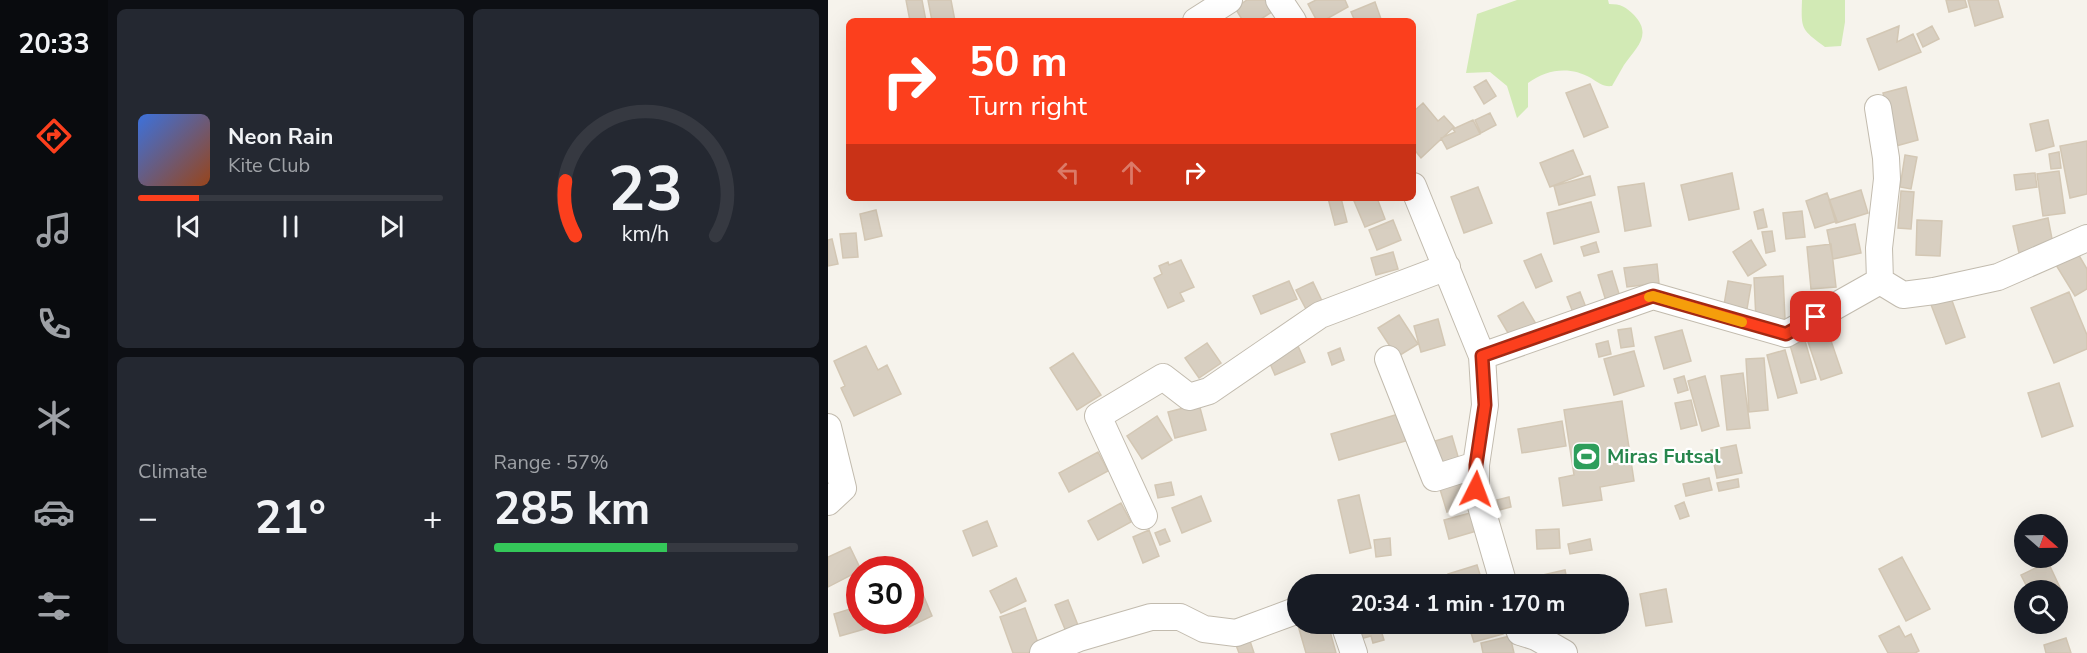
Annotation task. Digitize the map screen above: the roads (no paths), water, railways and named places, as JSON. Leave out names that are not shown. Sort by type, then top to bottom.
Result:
[{"type":"street","points":[[1201,18],[1229,0]]},
{"type":"street","points":[[1280,0],[1291,18]]},
{"type":"street","points":[[1878,108],[1887,168],[1878,248],[1880,281]]},
{"type":"street","points":[[1416,193],[1482,356],[1485,405],[1476,465],[1476,489],[1501,574]]},
{"type":"street","points":[[1880,281],[1903,296],[1934,291],[1998,277],[2087,238]]},
{"type":"street","points":[[1144,516],[1098,416],[1163,377],[1189,397],[1209,391],[1320,315],[1447,267]]},
{"type":"street","points":[[1482,356],[1653,296],[1786,334],[1880,281]]},
{"type":"street","points":[[1388,358],[1435,478],[1476,465]]},
{"type":"street","points":[[828,427],[843,488],[828,502]]},
{"type":"street","points":[[1043,653],[1079,638],[1151,617],[1180,617],[1204,629],[1236,633],[1287,614]]},
{"type":"street","points":[[1347,634],[1354,653]]},
{"type":"street","points":[[1526,634],[1564,653]]},
{"type":"place","name":"Miras Futsal","points":[[1586,456]]}]
